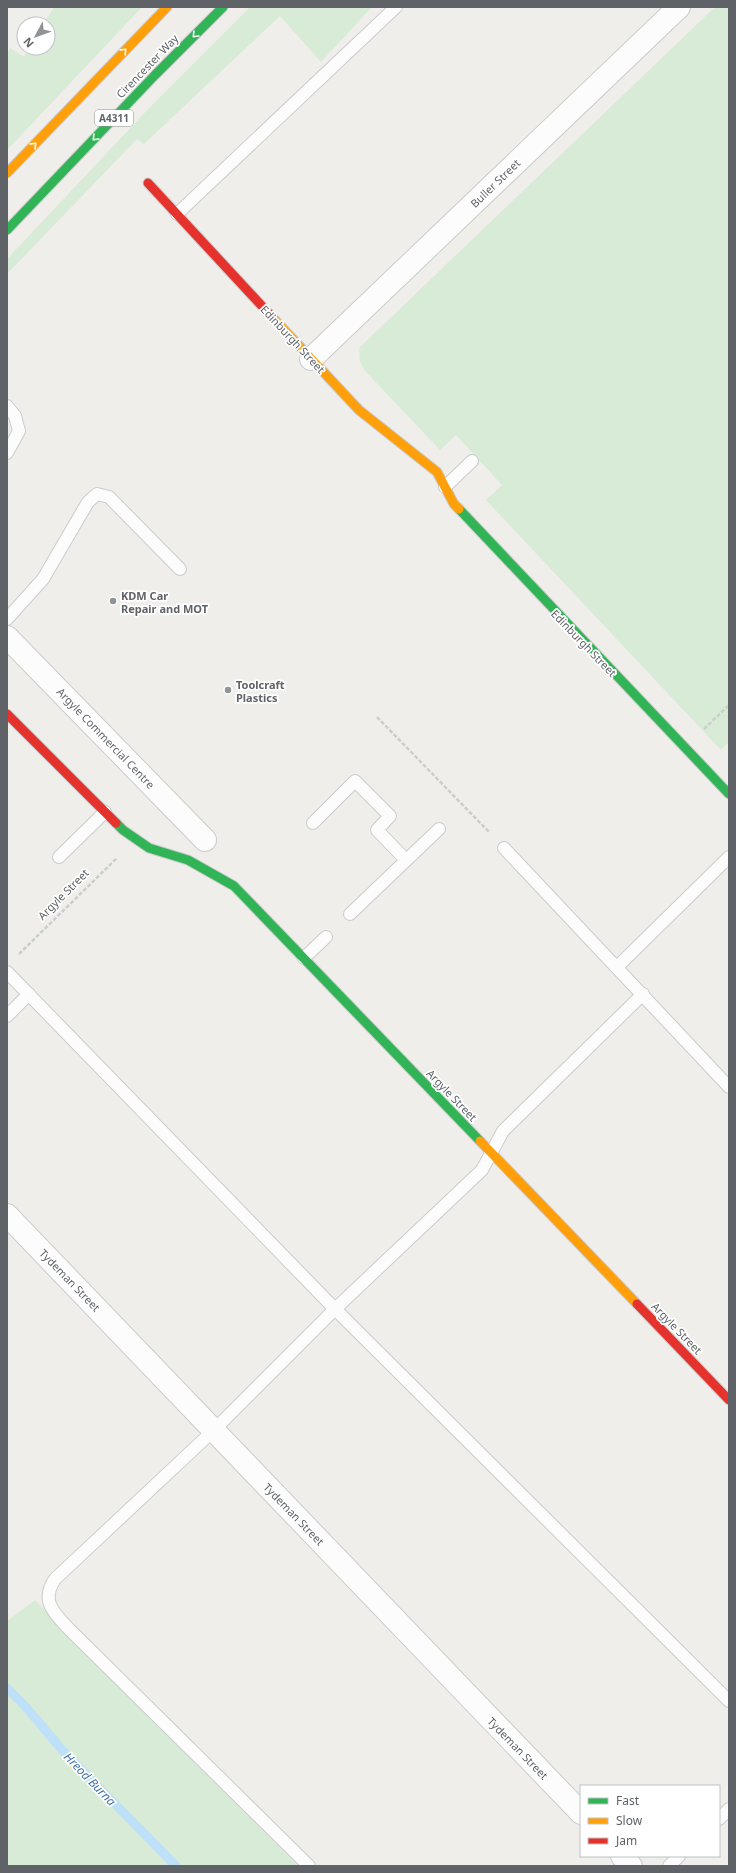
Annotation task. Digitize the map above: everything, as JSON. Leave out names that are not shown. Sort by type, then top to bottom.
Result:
[{"type":"street","points":[[7,173],[167,7]]},
{"type":"street","name":"Cirencester Way","points":[[7,230],[155,75],[223,7]]},
{"type":"street","name":"Buller Street","points":[[311,360],[679,7]]},
{"type":"street","name":"Edinburgh Street","points":[[148,183],[359,410],[430,466],[442,479],[454,504],[729,794]]},
{"type":"street","name":"Argyle Commercial Centre","points":[[7,637],[204,840]]},
{"type":"street","name":"Argyle Street","points":[[7,714],[123,830],[149,848],[188,860],[234,886],[729,1400]]},
{"type":"street","name":"Tydeman Street","points":[[7,1215],[580,1812]]},
{"type":"street","points":[[623,1857],[631,1866]]},
{"type":"lane","points":[[177,214],[396,7]]},
{"type":"lane","points":[[7,406],[14,416],[19,431],[7,453]]},
{"type":"lane","points":[[445,487],[472,461]]},
{"type":"lane","points":[[7,619],[43,579],[88,502],[98,494],[109,498],[180,570]]},
{"type":"lane","points":[[313,823],[355,781],[390,816],[377,830],[406,860]]},
{"type":"lane","points":[[59,857],[105,812]]},
{"type":"lane","points":[[350,914],[439,829]]},
{"type":"lane","points":[[504,848],[729,1087]]},
{"type":"lane","points":[[617,967],[729,857]]},
{"type":"lane","points":[[304,958],[326,937]]},
{"type":"lane","points":[[7,972],[335,1309],[729,1701]]},
{"type":"lane","points":[[7,1016],[29,994]]},
{"type":"lane","points":[[309,1866],[69,1630],[50,1605],[47,1596],[50,1586],[55,1579],[214,1430],[335,1309],[482,1170],[490,1152],[503,1131],[643,994]]},
{"type":"lane","points":[[720,1818],[729,1809]]},
{"type":"lane","points":[[668,1866],[678,1857]]},
{"type":"path","points":[[685,748],[729,705]]},
{"type":"path","points":[[377,717],[504,848]]},
{"type":"path","name":"Argyle Street","points":[[17,956],[136,839]]},
{"type":"green space","points":[[54,7],[142,7],[7,150],[7,54],[10,48],[16,52],[16,56],[56,56],[56,16],[49,16]]},
{"type":"green space","points":[[250,7],[372,7],[321,62],[280,16],[144,144],[137,139],[7,274],[7,259],[151,106]]},
{"type":"green space","points":[[715,7],[729,7],[729,742],[721,750],[486,500],[502,485],[456,435],[440,450],[367,373],[359,358],[360,347]]},
{"type":"green space","points":[[35,1600],[298,1866],[7,1866],[7,1621]]},
{"type":"waterway","name":"Hreod Burna","points":[[7,1688],[25,1706],[63,1751],[176,1866]]},
{"type":"traffic: fast","points":[[7,230],[155,75],[223,7]]},
{"type":"traffic: fast","points":[[459,509],[729,794]]},
{"type":"traffic: fast","points":[[116,823],[123,830],[149,848],[188,860],[234,886],[480,1141]]},
{"type":"traffic: slow","points":[[7,173],[167,7]]},
{"type":"traffic: slow","points":[[273,318],[359,410],[437,472],[454,504],[459,509]]},
{"type":"traffic: slow","points":[[480,1141],[637,1304]]},
{"type":"traffic: jam","points":[[148,183],[273,318]]},
{"type":"traffic: jam","points":[[7,714],[116,823]]},
{"type":"traffic: jam","points":[[637,1304],[729,1400]]},
{"type":"place","name":"KDM Car Repair and MOT","points":[[113,601]]},
{"type":"place","name":"Toolcraft Plastics","points":[[228,690]]}]
